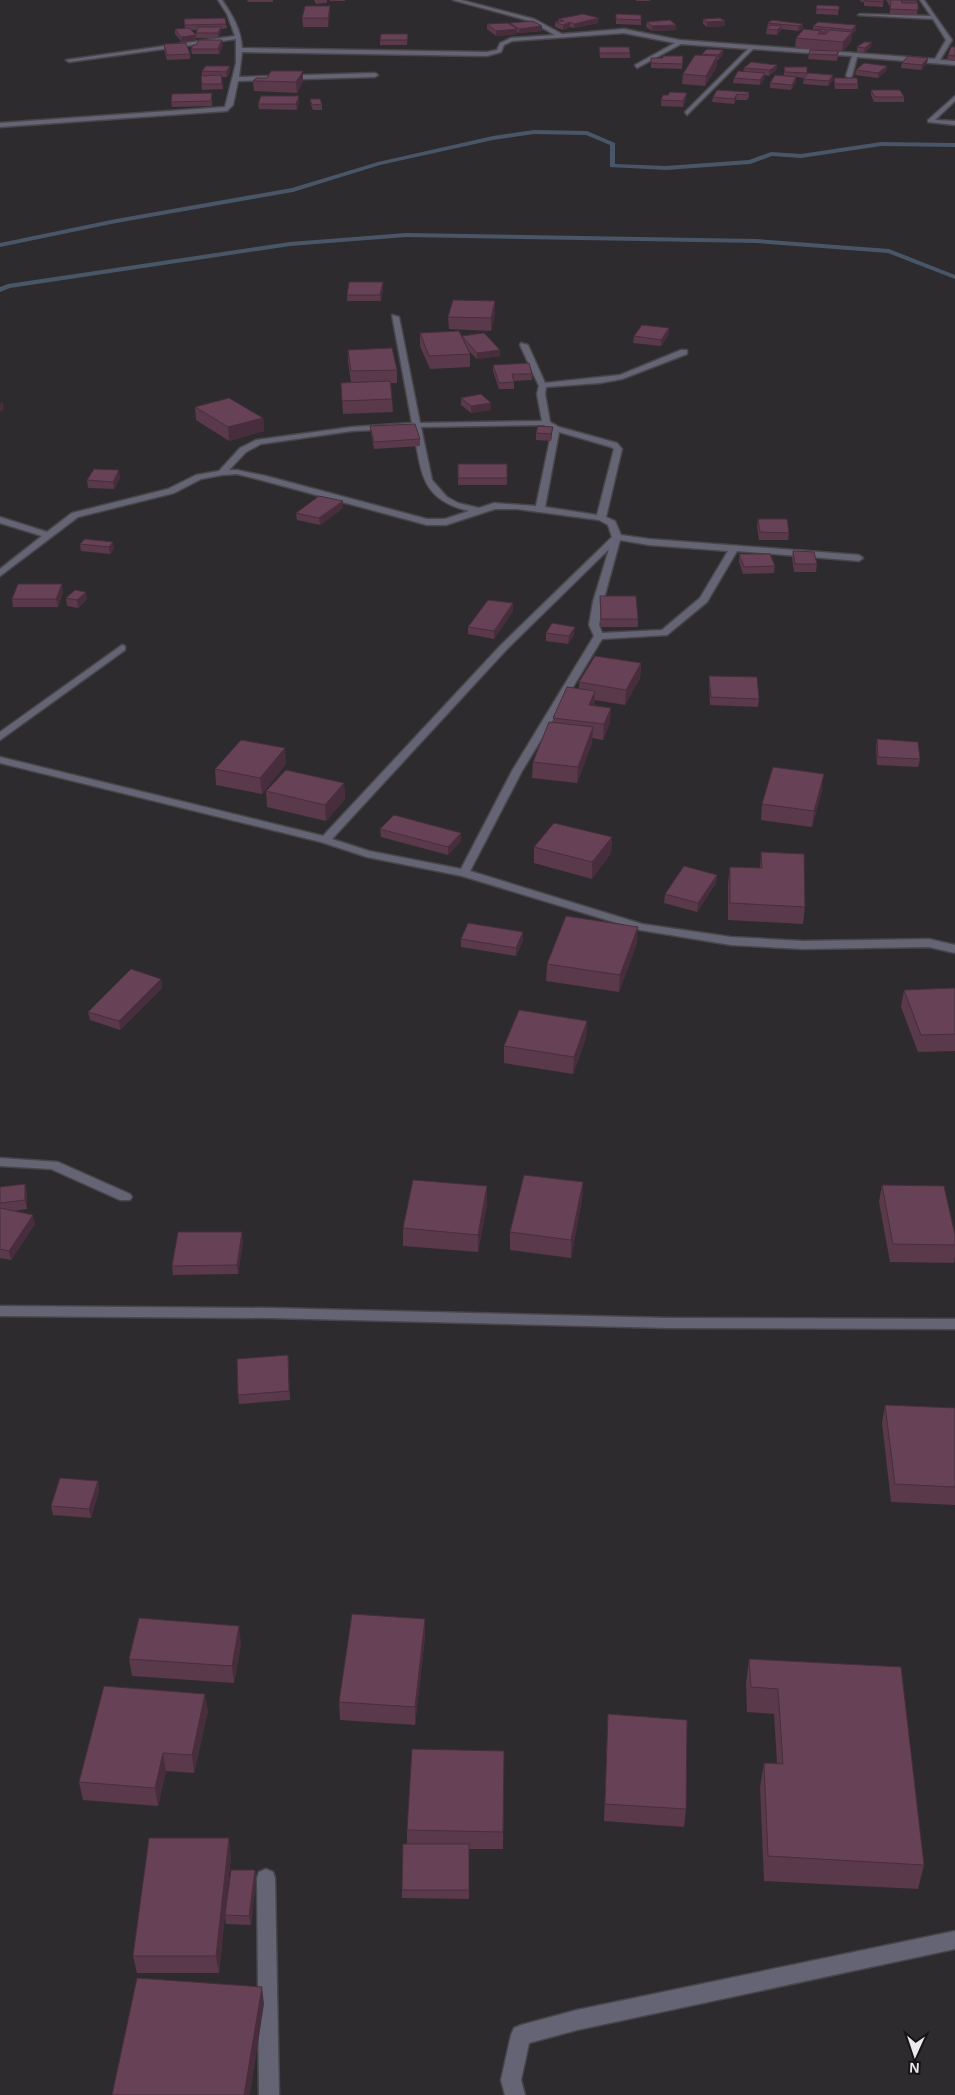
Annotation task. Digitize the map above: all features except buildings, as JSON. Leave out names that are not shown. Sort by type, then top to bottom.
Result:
[{"type":"street","points":[[0,125],[222,110],[230,105],[240,50],[239,37],[233,17],[220,0]]},
{"type":"street","points":[[455,0],[532,20],[561,36]]},
{"type":"street","points":[[922,0],[949,40],[938,61]]},
{"type":"street","points":[[860,15],[935,18]]},
{"type":"street","points":[[240,50],[487,54],[499,51],[504,42],[624,31],[680,42],[955,63]]},
{"type":"street","points":[[69,60],[239,37]]},
{"type":"street","points":[[637,66],[680,42]]},
{"type":"street","points":[[687,112],[751,48]]},
{"type":"street","points":[[946,48],[955,49]]},
{"type":"street","points":[[849,76],[855,55]]},
{"type":"street","points":[[235,79],[375,75]]},
{"type":"street","points":[[955,98],[930,120],[955,123]]},
{"type":"street","points":[[395,317],[428,480],[438,496],[456,506],[478,511]]},
{"type":"street","points":[[524,345],[543,386],[541,394],[546,423]]},
{"type":"street","points":[[543,386],[553,383],[602,381],[629,375],[684,352]]},
{"type":"street","points":[[222,473],[243,450],[258,442],[352,429],[417,425],[546,423],[556,430],[614,445],[618,449],[601,518]]},
{"type":"street","points":[[540,509],[556,430]]},
{"type":"street","points":[[0,573],[75,515],[170,491],[199,478],[237,472],[427,522],[446,522],[494,506],[540,509],[601,518],[612,523],[617,537],[598,602],[594,625],[599,636]]},
{"type":"street","points":[[0,520],[48,535]]},
{"type":"street","points":[[617,537],[649,542],[859,558]]},
{"type":"street","points":[[324,840],[515,634],[561,588],[617,537]]},
{"type":"street","points":[[599,636],[664,634],[704,600],[734,548]]},
{"type":"street","points":[[464,873],[516,771],[599,636]]},
{"type":"street","points":[[0,738],[122,648]]},
{"type":"street","points":[[0,760],[324,840],[367,854],[464,873],[640,927],[731,941],[803,944],[929,943],[955,949]]},
{"type":"street","points":[[0,1162],[53,1165],[125,1197]]},
{"type":"street","points":[[0,1311],[271,1313],[669,1323],[955,1324]]},
{"type":"street","points":[[266,1878],[269,2095]]},
{"type":"street","points":[[516,2095],[511,2080],[521,2035],[577,2020],[955,1940]]},
{"type":"waterway","points":[[0,245],[116,221],[293,190],[378,164],[493,138],[534,132],[587,133],[613,144],[612,166],[666,168],[750,162],[771,154],[801,156],[881,144],[955,145]]},
{"type":"waterway","points":[[0,290],[8,286],[290,244],[406,235],[757,241],[889,251],[955,277]]}]
